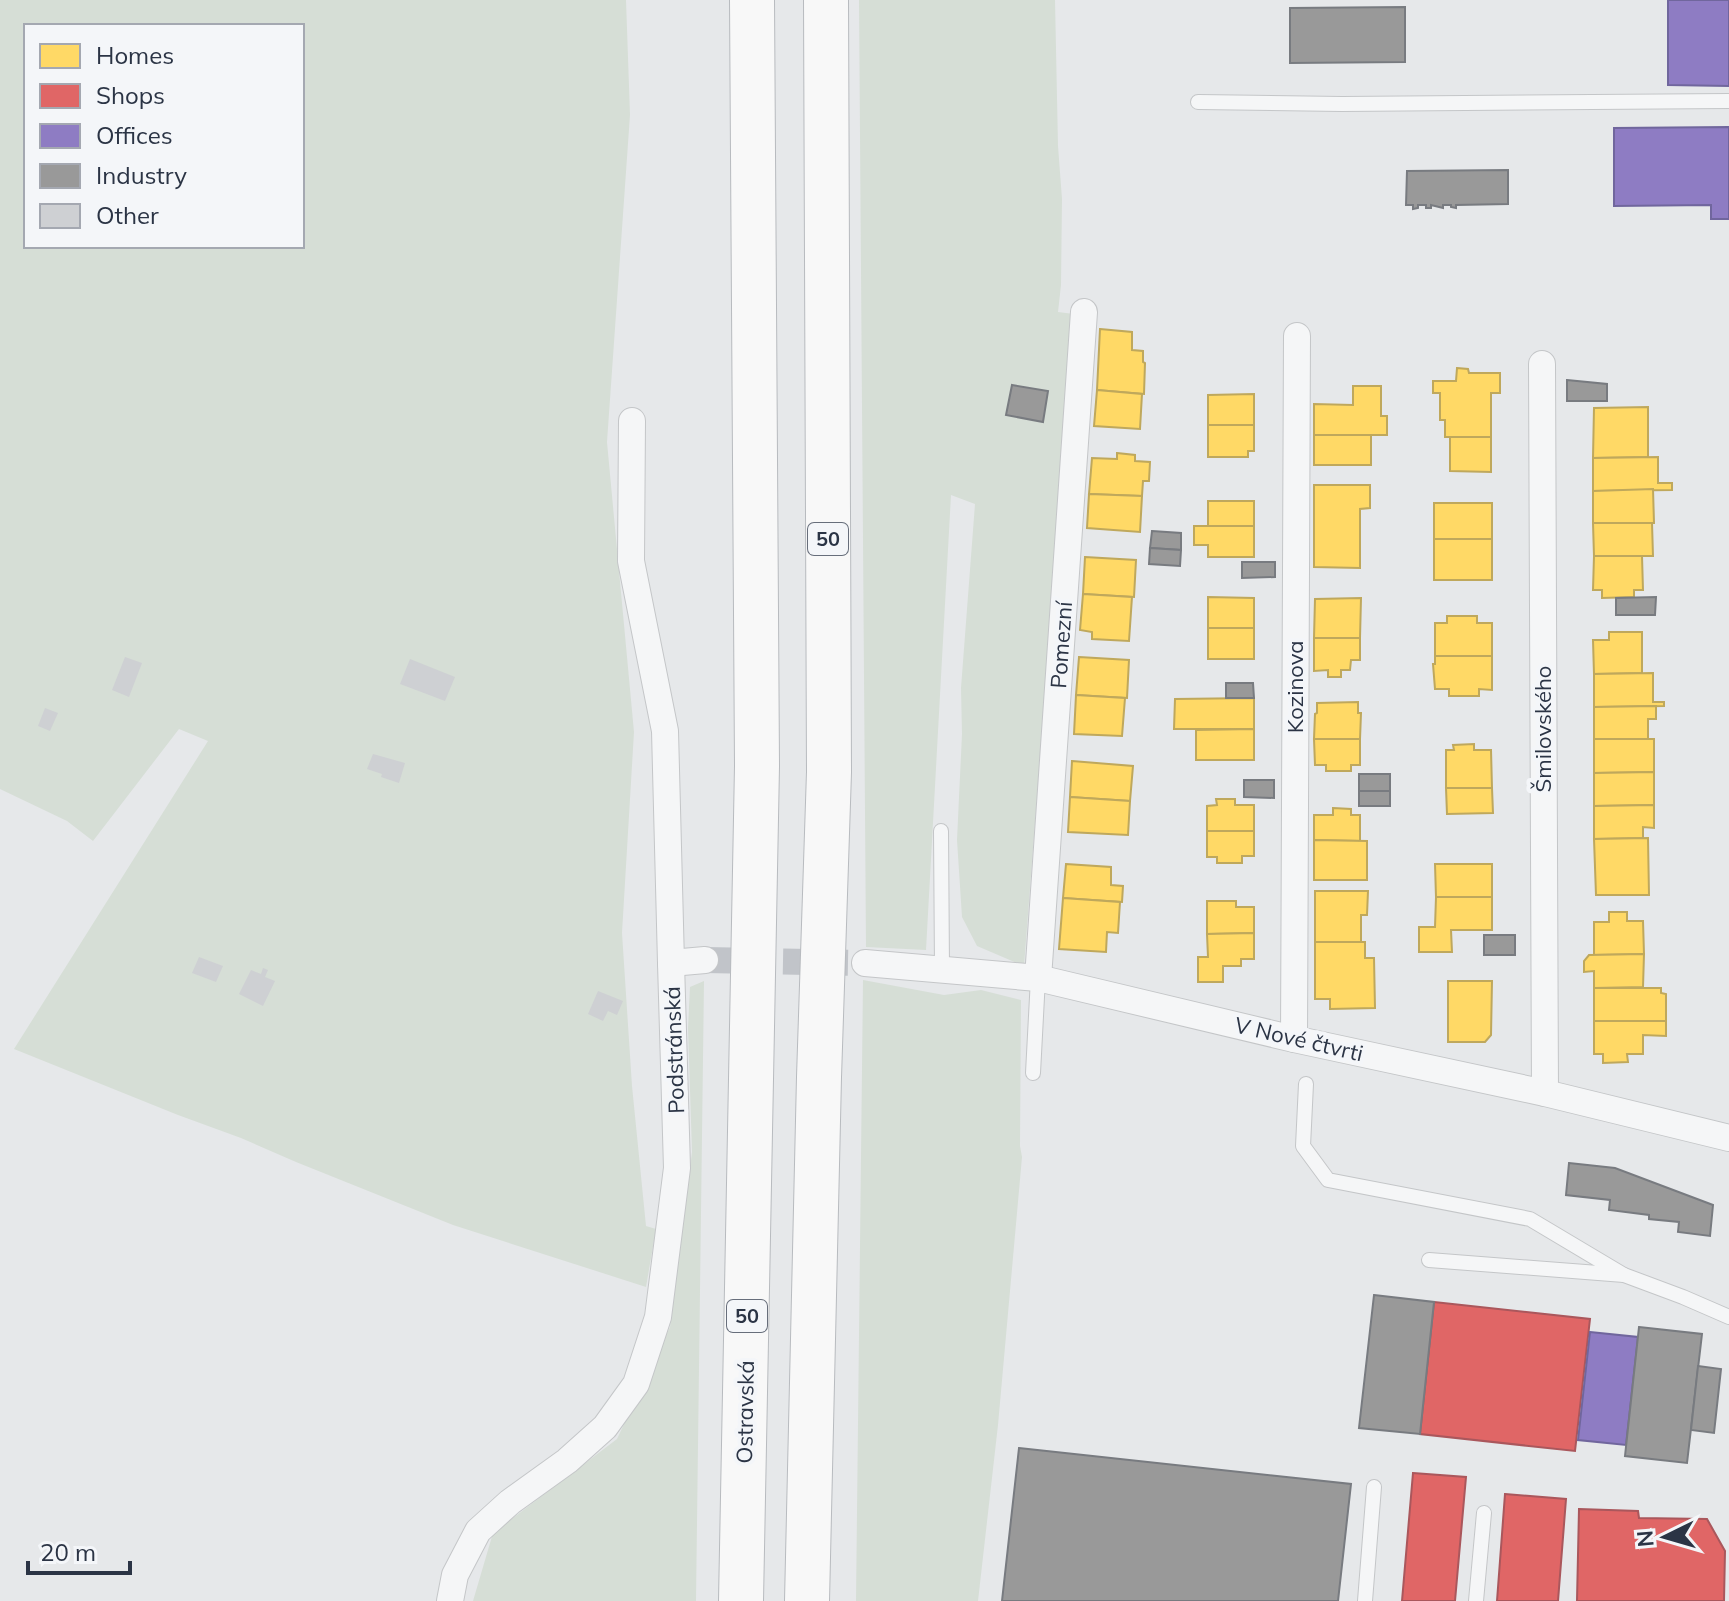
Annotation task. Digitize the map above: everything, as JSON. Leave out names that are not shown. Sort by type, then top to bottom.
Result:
[{"type":"highway","name":"Ostravská","points":[[741,1601],[757,750],[752,0]]},
{"type":"highway","name":"50","points":[[807,1601],[829,772],[826,0]]},
{"type":"street","name":"Pomezní","points":[[1038,978],[1084,312]]},
{"type":"street","name":"Kozinova","points":[[1294,1039],[1297,336]]},
{"type":"street","name":"Šmilovského","points":[[1542,364],[1545,1093]]},
{"type":"street","name":"Podstránská","points":[[450,1601],[455,1575],[478,1531],[605,1427],[636,1384],[658,1317],[677,1168],[665,731],[631,561],[632,421]]},
{"type":"street","points":[[671,963],[705,960]]},
{"type":"street","name":"V Nové čtvrti","points":[[865,963],[1038,978],[1729,1138]]},
{"type":"lane","points":[[1198,102],[1729,101]]},
{"type":"lane","points":[[941,831],[942,969]]},
{"type":"lane","points":[[1033,1073],[1038,978]]},
{"type":"lane","points":[[1306,1084],[1303,1146],[1328,1180],[1530,1219],[1624,1275],[1729,1317]]},
{"type":"lane","points":[[1429,1260],[1624,1275]]},
{"type":"lane","points":[[1365,1601],[1374,1487]]},
{"type":"lane","points":[[1476,1601],[1484,1513]]},
{"type":"shaded area","points":[[0,0],[626,0],[630,115],[607,442],[634,732],[622,933],[632,1086],[646,1226],[656,1229],[646,1287],[453,1225],[14,1049],[208,741],[179,729],[93,841],[67,821],[0,789]]},
{"type":"shaded area","points":[[859,0],[1055,0],[1062,199],[1058,312],[1074,314],[1024,966],[977,946],[962,917],[957,840],[961,688],[975,504],[951,495],[926,950],[866,947]]},
{"type":"shaded area","points":[[863,980],[944,995],[981,990],[1021,1000],[1022,1157],[998,1425],[978,1601],[856,1601]]},
{"type":"shaded area","points":[[704,981],[696,1601],[473,1601],[493,1533],[617,1439],[670,1327],[692,1152],[688,1028],[690,987]]},
{"type":"building: Homes","points":[[1100,329],[1132,332],[1132,350],[1143,351],[1144,394],[1097,390]]},
{"type":"building: Homes","points":[[1457,368],[1468,369],[1469,373],[1500,373],[1500,393],[1491,393],[1491,437],[1445,437],[1445,420],[1440,420],[1440,393],[1433,393],[1433,381],[1456,381]]},
{"type":"building: Homes","points":[[1353,386],[1381,386],[1381,416],[1387,416],[1387,435],[1314,435],[1314,404],[1353,405]]},
{"type":"building: Homes","points":[[1097,390],[1142,394],[1140,429],[1094,426]]},
{"type":"building: Homes","points":[[1254,394],[1254,425],[1208,425],[1208,395]]},
{"type":"building: Homes","points":[[1648,407],[1648,457],[1593,458],[1594,408]]},
{"type":"building: Homes","points":[[1208,425],[1254,425],[1254,451],[1248,451],[1248,457],[1208,457]]},
{"type":"building: Homes","points":[[1314,435],[1371,435],[1371,465],[1314,465]]},
{"type":"building: Homes","points":[[1450,437],[1491,437],[1491,472],[1450,471]]},
{"type":"building: Homes","points":[[1117,453],[1135,455],[1135,461],[1150,462],[1149,481],[1143,481],[1142,496],[1089,494],[1092,458],[1117,459]]},
{"type":"building: Homes","points":[[1658,457],[1658,483],[1672,483],[1672,490],[1593,491],[1593,458]]},
{"type":"building: Homes","points":[[1314,485],[1370,485],[1370,508],[1360,509],[1360,568],[1314,567]]},
{"type":"building: Homes","points":[[1653,489],[1654,523],[1593,523],[1593,491]]},
{"type":"building: Homes","points":[[1089,494],[1142,496],[1140,532],[1087,528]]},
{"type":"building: Homes","points":[[1208,501],[1254,501],[1254,526],[1208,527]]},
{"type":"building: Homes","points":[[1434,503],[1492,503],[1492,539],[1434,539]]},
{"type":"building: Homes","points":[[1593,523],[1652,523],[1653,556],[1594,556]]},
{"type":"building: Homes","points":[[1194,526],[1254,526],[1254,557],[1208,557],[1208,545],[1194,545]]},
{"type":"building: Homes","points":[[1434,539],[1492,539],[1492,580],[1434,580]]},
{"type":"building: Homes","points":[[1594,556],[1642,556],[1643,590],[1634,590],[1634,597],[1602,598],[1602,590],[1593,590]]},
{"type":"building: Homes","points":[[1085,557],[1136,560],[1134,597],[1083,594]]},
{"type":"building: Homes","points":[[1083,594],[1132,597],[1129,641],[1092,639],[1092,632],[1080,630]]},
{"type":"building: Homes","points":[[1208,597],[1254,598],[1254,628],[1208,628]]},
{"type":"building: Homes","points":[[1361,598],[1360,638],[1314,638],[1315,599]]},
{"type":"building: Homes","points":[[1447,616],[1477,616],[1477,623],[1492,623],[1492,656],[1435,656],[1435,623],[1447,623]]},
{"type":"building: Homes","points":[[1208,628],[1254,628],[1254,659],[1208,659]]},
{"type":"building: Homes","points":[[1609,632],[1642,632],[1642,673],[1594,674],[1593,640],[1609,640]]},
{"type":"building: Homes","points":[[1314,638],[1360,638],[1360,660],[1351,660],[1350,670],[1341,670],[1341,677],[1328,677],[1328,670],[1314,671]]},
{"type":"building: Homes","points":[[1435,656],[1492,656],[1492,690],[1479,689],[1479,696],[1449,696],[1449,689],[1435,689]]},
{"type":"building: Homes","points":[[1079,657],[1129,660],[1127,698],[1076,695]]},
{"type":"building: Homes","points":[[1653,673],[1653,702],[1664,702],[1664,706],[1594,707],[1594,674]]},
{"type":"building: Homes","points":[[1076,695],[1125,698],[1122,736],[1074,734]]},
{"type":"building: Homes","points":[[1254,698],[1254,729],[1174,729],[1175,699]]},
{"type":"building: Homes","points":[[1358,702],[1358,713],[1361,713],[1360,739],[1314,739],[1317,703]]},
{"type":"building: Homes","points":[[1656,706],[1656,719],[1648,719],[1648,739],[1594,739],[1594,707]]},
{"type":"building: Homes","points":[[1254,729],[1254,760],[1196,760],[1196,730]]},
{"type":"building: Homes","points":[[1314,739],[1360,739],[1360,765],[1351,765],[1351,771],[1326,771],[1326,765],[1315,765]]},
{"type":"building: Homes","points":[[1594,739],[1654,739],[1654,772],[1594,773]]},
{"type":"building: Homes","points":[[1474,744],[1474,750],[1491,750],[1492,788],[1446,788],[1446,750],[1454,750],[1453,745]]},
{"type":"building: Homes","points":[[1072,761],[1133,766],[1130,801],[1070,797]]},
{"type":"building: Homes","points":[[1654,772],[1654,805],[1594,806],[1594,773]]},
{"type":"building: Homes","points":[[1446,788],[1492,788],[1493,813],[1447,814]]},
{"type":"building: Homes","points":[[1070,797],[1130,801],[1128,835],[1068,832]]},
{"type":"building: Homes","points":[[1216,799],[1235,799],[1235,805],[1254,805],[1254,831],[1207,831],[1207,806],[1217,805]]},
{"type":"building: Homes","points":[[1654,805],[1654,828],[1643,827],[1643,838],[1594,839],[1594,806]]},
{"type":"building: Homes","points":[[1333,808],[1351,809],[1351,815],[1360,815],[1360,841],[1314,840],[1314,815],[1333,815]]},
{"type":"building: Homes","points":[[1207,831],[1254,831],[1254,856],[1242,856],[1242,863],[1217,863],[1217,857],[1207,857]]},
{"type":"building: Homes","points":[[1648,838],[1649,895],[1596,895],[1594,839]]},
{"type":"building: Homes","points":[[1314,840],[1367,841],[1367,880],[1314,880]]},
{"type":"building: Homes","points":[[1066,864],[1111,867],[1111,885],[1123,886],[1122,902],[1063,898]]},
{"type":"building: Homes","points":[[1435,864],[1492,864],[1492,897],[1436,897]]},
{"type":"building: Homes","points":[[1315,891],[1368,891],[1367,915],[1361,915],[1361,942],[1315,942]]},
{"type":"building: Homes","points":[[1436,897],[1492,897],[1492,930],[1451,930],[1452,952],[1419,952],[1419,927],[1435,927]]},
{"type":"building: Homes","points":[[1063,898],[1120,902],[1118,933],[1107,932],[1106,952],[1059,949]]},
{"type":"building: Homes","points":[[1207,901],[1236,901],[1236,907],[1254,907],[1254,933],[1207,934]]},
{"type":"building: Homes","points":[[1609,912],[1627,912],[1627,921],[1643,921],[1644,954],[1594,955],[1594,922],[1609,922]]},
{"type":"building: Homes","points":[[1254,933],[1254,959],[1241,959],[1241,966],[1223,966],[1223,982],[1198,982],[1198,957],[1208,957],[1207,934]]},
{"type":"building: Homes","points":[[1315,942],[1365,942],[1365,958],[1374,958],[1375,1008],[1330,1009],[1330,999],[1315,999]]},
{"type":"building: Homes","points":[[1644,954],[1643,987],[1594,988],[1594,971],[1584,972],[1584,961],[1589,955]]},
{"type":"building: Homes","points":[[1448,981],[1492,981],[1491,1035],[1485,1042],[1448,1042]]},
{"type":"building: Homes","points":[[1594,988],[1661,988],[1661,993],[1666,994],[1666,1021],[1594,1021]]},
{"type":"building: Homes","points":[[1594,1021],[1666,1021],[1666,1036],[1643,1035],[1643,1054],[1627,1054],[1628,1062],[1603,1063],[1603,1054],[1594,1054]]},
{"type":"building: Shops","points":[[1434,1302],[1590,1319],[1575,1451],[1420,1434]]},
{"type":"building: Shops","points":[[1413,1473],[1466,1477],[1455,1601],[1402,1601]]},
{"type":"building: Shops","points":[[1505,1494],[1566,1499],[1558,1601],[1497,1601]]},
{"type":"building: Shops","points":[[1579,1509],[1638,1511],[1639,1518],[1707,1519],[1725,1551],[1724,1601],[1577,1601]]},
{"type":"building: Offices","points":[[1668,0],[1729,0],[1729,86],[1668,85]]},
{"type":"building: Offices","points":[[1729,127],[1729,219],[1711,219],[1711,205],[1614,206],[1614,128]]},
{"type":"building: Offices","points":[[1590,1332],[1638,1337],[1626,1445],[1578,1440]]},
{"type":"building: Industry","points":[[1405,7],[1405,62],[1290,63],[1290,8]]},
{"type":"building: Industry","points":[[1508,170],[1508,204],[1456,205],[1456,208],[1451,205],[1426,208],[1426,205],[1418,205],[1413,209],[1413,205],[1406,205],[1407,171]]},
{"type":"building: Industry","points":[[1567,380],[1607,384],[1607,401],[1567,401]]},
{"type":"building: Industry","points":[[1012,385],[1048,391],[1043,422],[1006,415]]},
{"type":"building: Industry","points":[[1152,531],[1181,533],[1181,550],[1150,548]]},
{"type":"building: Industry","points":[[1150,548],[1181,550],[1180,566],[1149,564]]},
{"type":"building: Industry","points":[[1242,562],[1275,562],[1275,577],[1242,578]]},
{"type":"building: Industry","points":[[1656,597],[1655,615],[1616,615],[1616,598]]},
{"type":"building: Industry","points":[[1226,683],[1253,683],[1254,698],[1226,698]]},
{"type":"building: Industry","points":[[1359,774],[1390,774],[1390,791],[1359,791]]},
{"type":"building: Industry","points":[[1244,780],[1274,780],[1274,798],[1244,797]]},
{"type":"building: Industry","points":[[1359,791],[1390,791],[1390,806],[1359,806]]},
{"type":"building: Industry","points":[[1484,935],[1515,935],[1515,955],[1484,955]]},
{"type":"building: Industry","points":[[1569,1163],[1615,1168],[1713,1205],[1710,1236],[1678,1232],[1679,1222],[1609,1210],[1610,1200],[1566,1195]]},
{"type":"building: Industry","points":[[1374,1295],[1434,1302],[1420,1434],[1359,1428]]},
{"type":"building: Industry","points":[[1639,1327],[1702,1334],[1687,1463],[1625,1456]]},
{"type":"building: Industry","points":[[1698,1366],[1721,1369],[1714,1433],[1691,1430]]},
{"type":"building: Industry","points":[[1019,1448],[1351,1484],[1338,1601],[1002,1601]]},
{"type":"building: Other","points":[[125,657],[142,663],[129,697],[112,690]]},
{"type":"building: Other","points":[[410,659],[455,677],[445,701],[400,684]]},
{"type":"building: Other","points":[[45,708],[58,713],[50,731],[38,726]]},
{"type":"building: Other","points":[[373,754],[405,763],[399,783],[367,769]]},
{"type":"building: Other","points":[[199,957],[223,966],[216,982],[192,973]]},
{"type":"building: Other","points":[[263,968],[268,970],[265,977],[275,981],[263,1006],[239,994],[251,970],[261,974]]},
{"type":"building: Other","points":[[598,991],[623,1001],[617,1015],[608,1011],[603,1021],[588,1014]]},
{"type":"tunnel","points":[[705,960],[865,963]]}]
